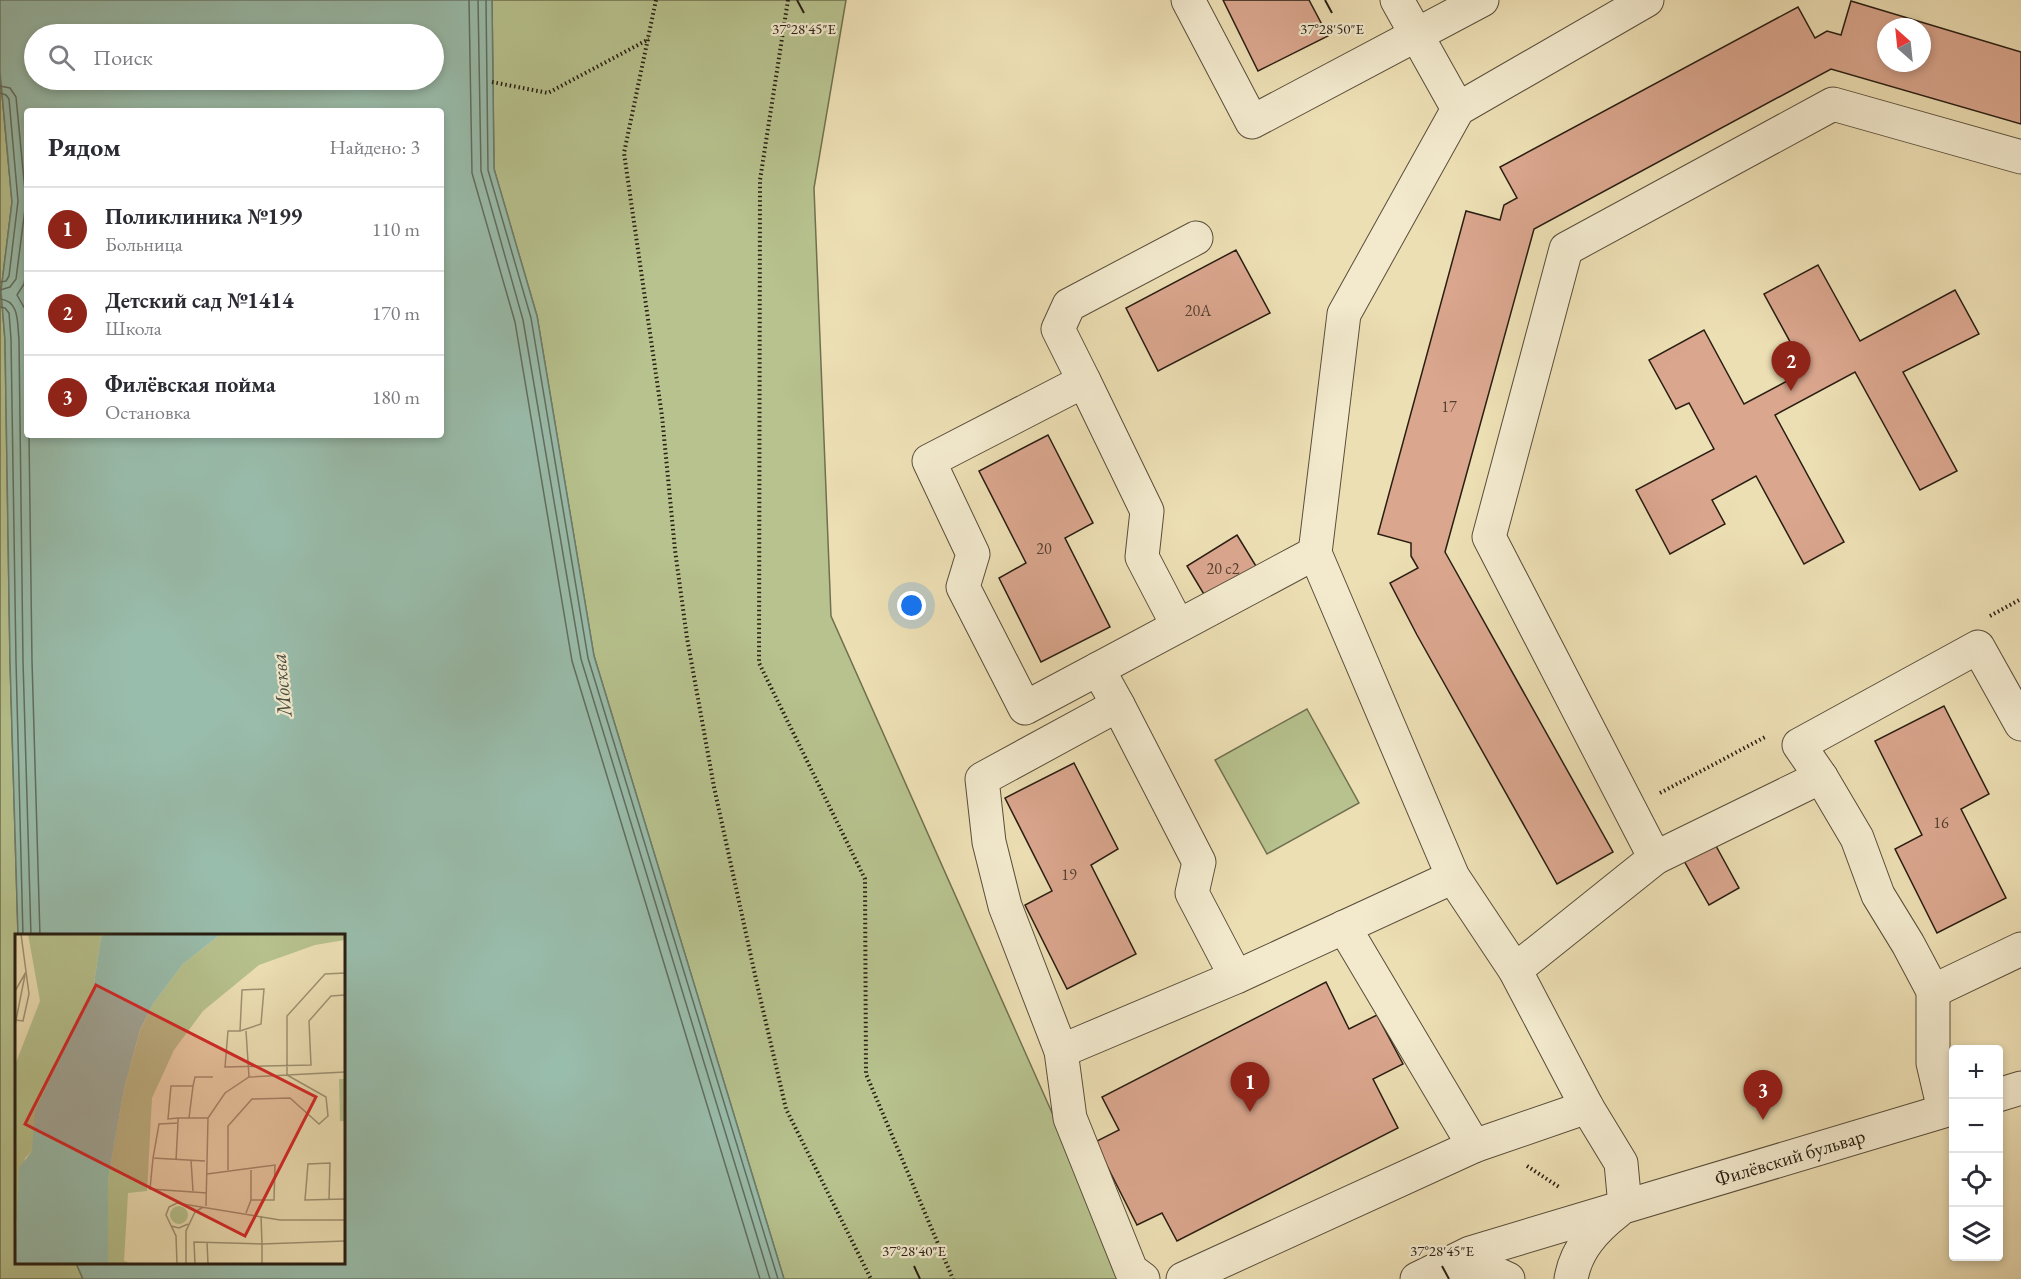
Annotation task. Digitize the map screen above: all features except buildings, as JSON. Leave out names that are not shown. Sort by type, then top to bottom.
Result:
[{"type":"street","points":[[1188,0],[1252,122],[1482,0]]},
{"type":"street","points":[[1397,0],[1458,109]]},
{"type":"street","points":[[1625,1206],[1621,1163],[1587,1107],[1515,970],[1453,877],[1315,554],[1344,314],[1458,109],[1647,0]]},
{"type":"street","points":[[1656,858],[1489,537],[1566,249],[1833,104],[2021,157]]},
{"type":"street","points":[[1178,626],[1142,557],[1147,511],[1058,328],[1069,305],[1196,238]]},
{"type":"street","points":[[1084,381],[929,461],[973,554],[963,587],[1025,708],[1315,554]]},
{"type":"street","points":[[1949,1109],[1934,1063],[1933,992],[1908,944],[1878,895],[1857,838],[1799,745],[1978,647],[2021,724]]},
{"type":"street","points":[[1098,669],[1199,862],[1192,893],[1236,977]]},
{"type":"street","points":[[1118,705],[982,779],[989,842],[1005,906],[1061,1051],[1070,1118],[1131,1270],[1143,1279]]},
{"type":"street","points":[[1515,970],[1656,858],[1821,777]]},
{"type":"street","points":[[1061,1051],[1236,977],[1453,877]]},
{"type":"street","points":[[1344,927],[1474,1146]]},
{"type":"street","points":[[1933,992],[2021,949]]},
{"type":"street","points":[[2003,1093],[2021,1088]]},
{"type":"street","points":[[1183,1279],[1474,1146],[1587,1107]]},
{"type":"street","name":"Филёвский бульвар","points":[[1422,1277],[1470,1253],[1949,1109]]},
{"type":"street","name":"Филёвский бульвар","points":[[1571,1279],[1573,1267],[1589,1237],[1600,1225],[1625,1206]]},
{"type":"street","name":"Филёвский бульвар","points":[[1422,1277],[1453,1268],[1480,1269],[1508,1279]]},
{"type":"path","points":[[656,0],[624,153],[662,416],[675,550],[687,638],[717,799],[786,1109],[871,1279]]},
{"type":"path","points":[[788,0],[760,180],[759,663],[865,879],[866,1074],[953,1279]]},
{"type":"path","points":[[492,82],[548,93],[649,39]]},
{"type":"green space","points":[[492,0],[846,0],[814,188],[831,616],[1126,1279],[784,1279],[594,656],[537,316],[494,169]]},
{"type":"green space","points":[[0,72],[12,202],[1,291],[5,340],[10,661],[18,934],[15,934],[15,1264],[76,1264],[83,1279],[0,1279]]},
{"type":"green space","points":[[1307,709],[1359,803],[1267,854],[1215,760]]},
{"type":"water","name":"Москва","points":[[0,0],[492,0],[494,169],[537,316],[594,656],[784,1279],[83,1279],[76,1264],[345,1264],[345,934],[18,934],[10,661],[5,340],[1,291],[12,202],[0,72]]},
{"type":"place","name":"Детский сад №1414","points":[[1791,391]]},
{"type":"place","name":"Поликлиника №199","points":[[1250,1112]]},
{"type":"place","name":"Филёвская пойма","points":[[1763,1120]]}]
